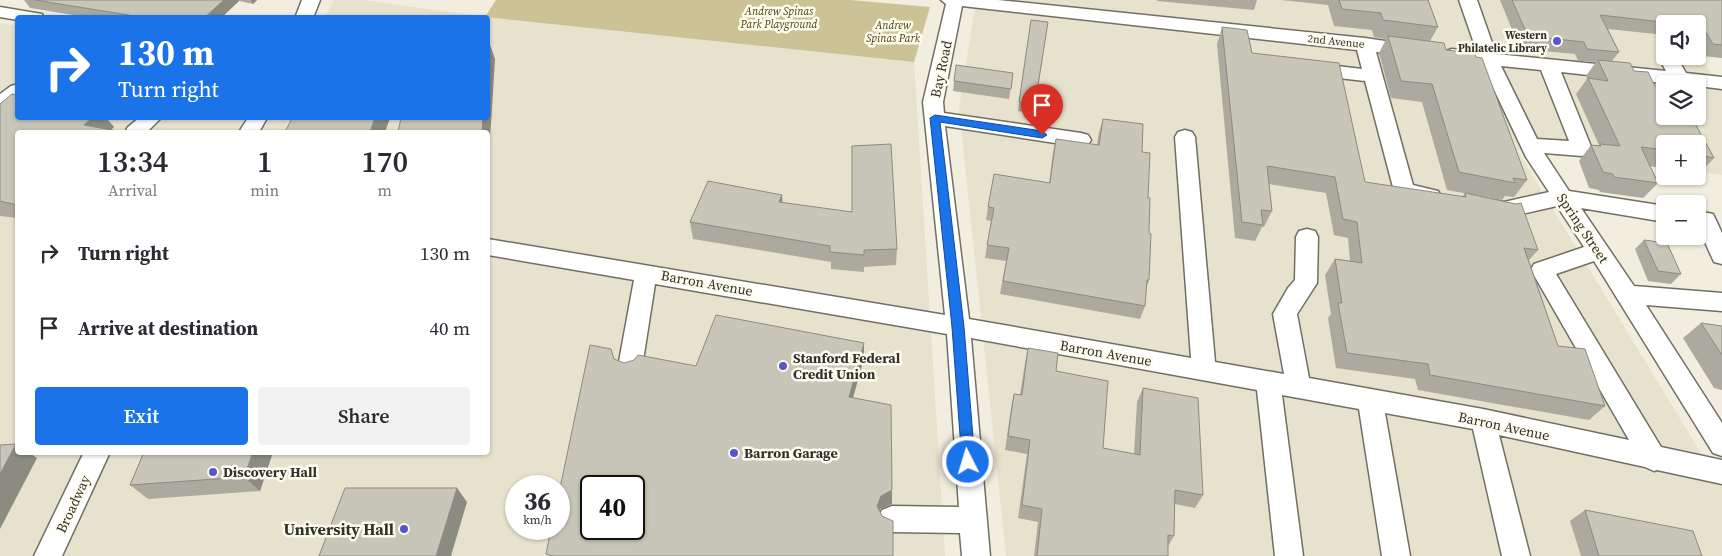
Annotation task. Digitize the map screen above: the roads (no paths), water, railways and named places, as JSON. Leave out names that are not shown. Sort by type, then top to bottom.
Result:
[{"type":"street","points":[[305,15],[311,0]]},
{"type":"street","name":"2nd Avenue","points":[[950,0],[1251,40],[1365,44],[1490,60],[1548,64],[1656,79]]},
{"type":"street","name":"Bay Road","points":[[955,0],[933,102],[958,327],[976,556]]},
{"type":"street","name":"Spring Street","points":[[1468,0],[1490,60],[1536,157],[1627,294],[1712,416],[1722,445]]},
{"type":"street","points":[[0,12],[18,15]]},
{"type":"street","points":[[1365,44],[1404,191],[1450,200]]},
{"type":"street","points":[[1531,146],[1582,149],[1548,64]]},
{"type":"street","points":[[1295,67],[1373,76]]},
{"type":"street","name":"2nd Avenue","points":[[1706,85],[1720,86]]},
{"type":"street","points":[[0,103],[15,92]]},
{"type":"street","points":[[935,118],[1081,140]]},
{"type":"street","points":[[137,130],[149,120]]},
{"type":"street","points":[[1185,137],[1204,370]]},
{"type":"street","points":[[1477,205],[1504,210],[1562,197],[1656,213]]},
{"type":"street","points":[[1706,222],[1722,256]]},
{"type":"street","points":[[1298,387],[1285,314],[1296,294],[1306,283],[1307,237]]},
{"type":"street","name":"Barron Avenue","points":[[490,247],[958,327],[1483,420],[1654,459],[1722,472]]},
{"type":"street","points":[[1599,251],[1542,270],[1654,459]]},
{"type":"street","points":[[630,368],[646,273]]},
{"type":"street","points":[[1627,294],[1722,302]]},
{"type":"street","points":[[1268,381],[1289,556]]},
{"type":"street","points":[[1370,400],[1396,556]]},
{"type":"street","points":[[1483,420],[1516,556]]},
{"type":"street","name":"Broadway","points":[[48,556],[96,455]]},
{"type":"street","points":[[892,519],[973,520]]},
{"type":"place","name":"Western Philatelic Library","points":[[1557,41]]},
{"type":"place","name":"Stanford Federal Credit Union","points":[[783,366]]},
{"type":"place","name":"Barron Garage","points":[[734,453]]},
{"type":"place","name":"Discovery Hall","points":[[213,472]]},
{"type":"place","name":"University Hall","points":[[404,529]]},
{"type":"park label","name":"Andrew Spinas Park Playground","points":[[779,17]]},
{"type":"park label","name":"Andrew Spinas Park","points":[[893,31]]}]
